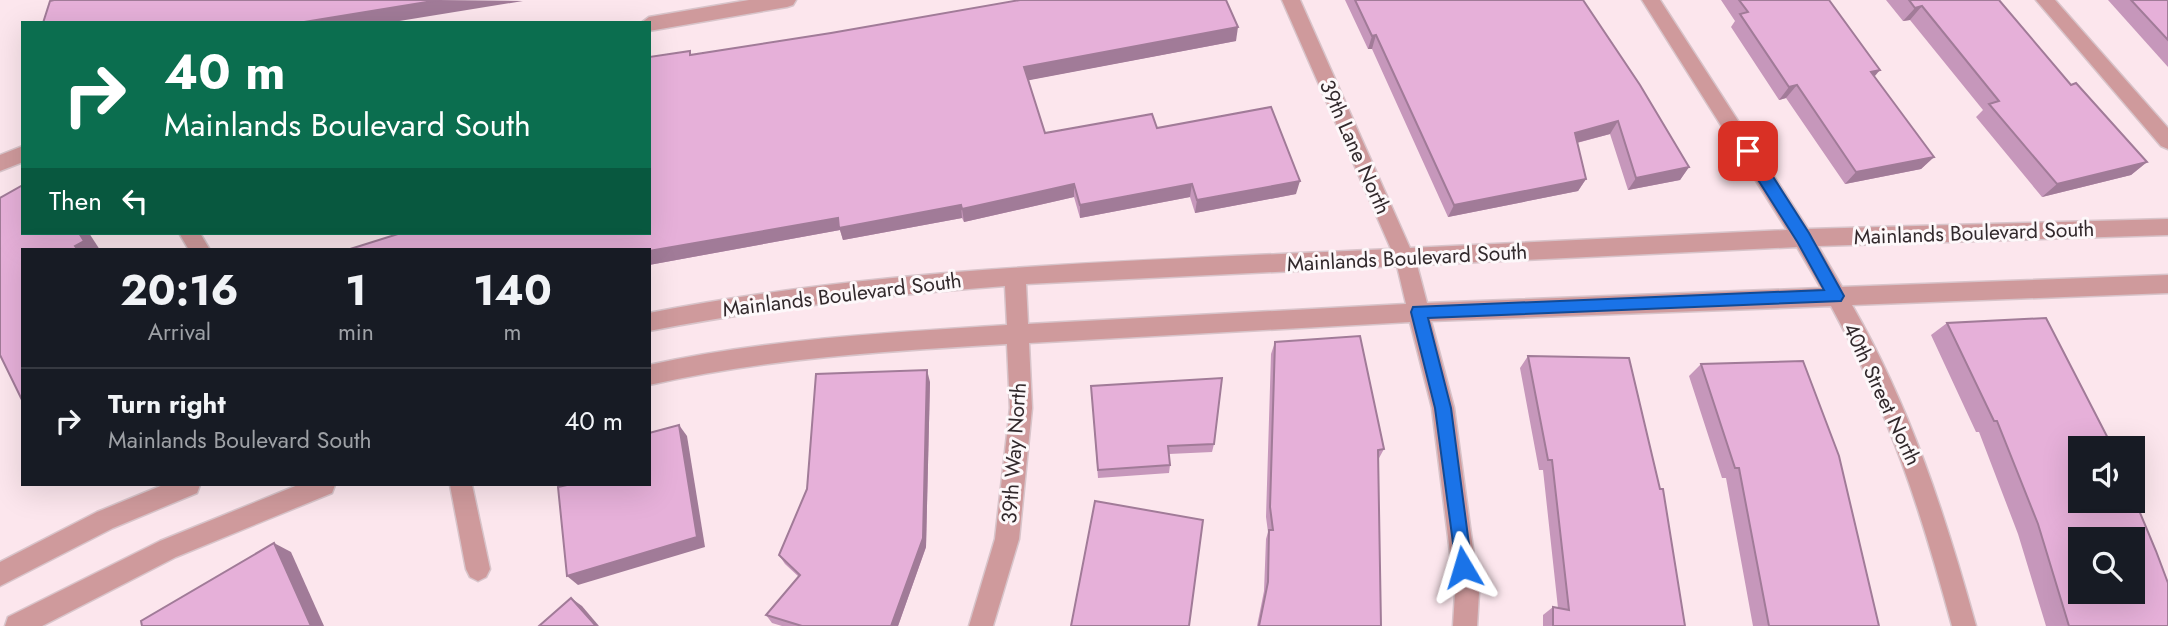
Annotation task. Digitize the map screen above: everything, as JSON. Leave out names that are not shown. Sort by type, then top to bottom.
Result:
[{"type":"street","points":[[651,24],[787,0]]},
{"type":"street","name":"39th Lane North","points":[[1291,0],[1405,259],[1443,408],[1466,593],[1465,626]]},
{"type":"street","name":"40th Street North","points":[[1651,0],[1804,238],[1875,368],[1927,492],[1964,626]]},
{"type":"street","points":[[2045,0],[2168,141]]},
{"type":"street","points":[[0,163],[21,155]]},
{"type":"street","name":"Mainlands Boulevard South","points":[[651,323],[715,309],[854,289],[1015,276],[1804,238],[2168,228]]},
{"type":"street","name":"39th Way North","points":[[981,626],[1007,539],[1021,408],[1015,276]]},
{"type":"street","points":[[651,375],[702,363],[861,344],[1018,334],[1419,312],[2168,284]]},
{"type":"street","points":[[0,574],[105,520],[187,486]]},
{"type":"street","points":[[17,626],[168,549],[322,486]]},
{"type":"street","points":[[461,486],[478,569]]},
{"type":"building","points":[[439,0],[310,21],[44,21],[50,1]]},
{"type":"building","points":[[1020,0],[1226,0],[1238,27],[1024,67],[1045,133],[1152,114],[1157,128],[1271,107],[1300,181],[1197,200],[1192,184],[1080,205],[1074,184],[962,209],[961,205],[839,228],[838,218],[651,251],[651,248],[353,248],[395,235],[651,235],[651,57],[690,51],[690,55]]},
{"type":"building","points":[[1355,0],[1583,0],[1640,85],[1689,167],[1636,178],[1618,121],[1575,133],[1586,179],[1454,205],[1376,35],[1372,36]]},
{"type":"building","points":[[1739,0],[1829,0],[1880,70],[1871,72],[1934,157],[1856,172],[1797,85],[1789,87],[1740,14],[1748,12]]},
{"type":"building","points":[[1909,0],[1999,0],[2071,85],[2076,83],[2147,162],[2057,184],[1989,104],[1999,101],[1922,6],[1915,8]]},
{"type":"building","points":[[2131,0],[2168,0],[2168,40]]},
{"type":"building","points":[[21,186],[21,235],[80,235],[84,241],[75,246],[76,248],[21,248],[21,398],[0,355],[0,198]]},
{"type":"building","points":[[2046,318],[2107,436],[2068,436],[2068,513],[2140,513],[2168,583],[2168,626],[2069,626],[2038,524],[1997,421],[1994,421],[1947,323]]},
{"type":"building","points":[[1360,336],[1384,449],[1378,450],[1381,626],[1259,626],[1268,582],[1269,530],[1273,530],[1270,507],[1275,342]]},
{"type":"building","points":[[1528,356],[1629,358],[1660,489],[1663,489],[1685,626],[1553,626],[1553,607],[1569,610],[1552,460],[1548,460]]},
{"type":"building","points":[[1803,361],[1839,456],[1879,626],[1769,626],[1739,468],[1735,468],[1701,364]]},
{"type":"building","points":[[927,370],[923,538],[891,626],[802,626],[766,615],[800,575],[779,555],[807,489],[816,374]]},
{"type":"building","points":[[1222,378],[1214,444],[1168,446],[1170,465],[1098,470],[1091,386]]},
{"type":"building","points":[[679,425],[697,537],[567,576],[558,487],[651,486],[651,432]]},
{"type":"building","points":[[1095,501],[1203,520],[1189,626],[1071,626]]},
{"type":"building","points":[[274,543],[311,626],[142,626],[141,621]]},
{"type":"building","points":[[571,598],[596,626],[539,626]]},
{"type":"route","points":[[1463,567],[1443,408],[1419,312],[1836,296],[1804,238],[1748,151]]}]
